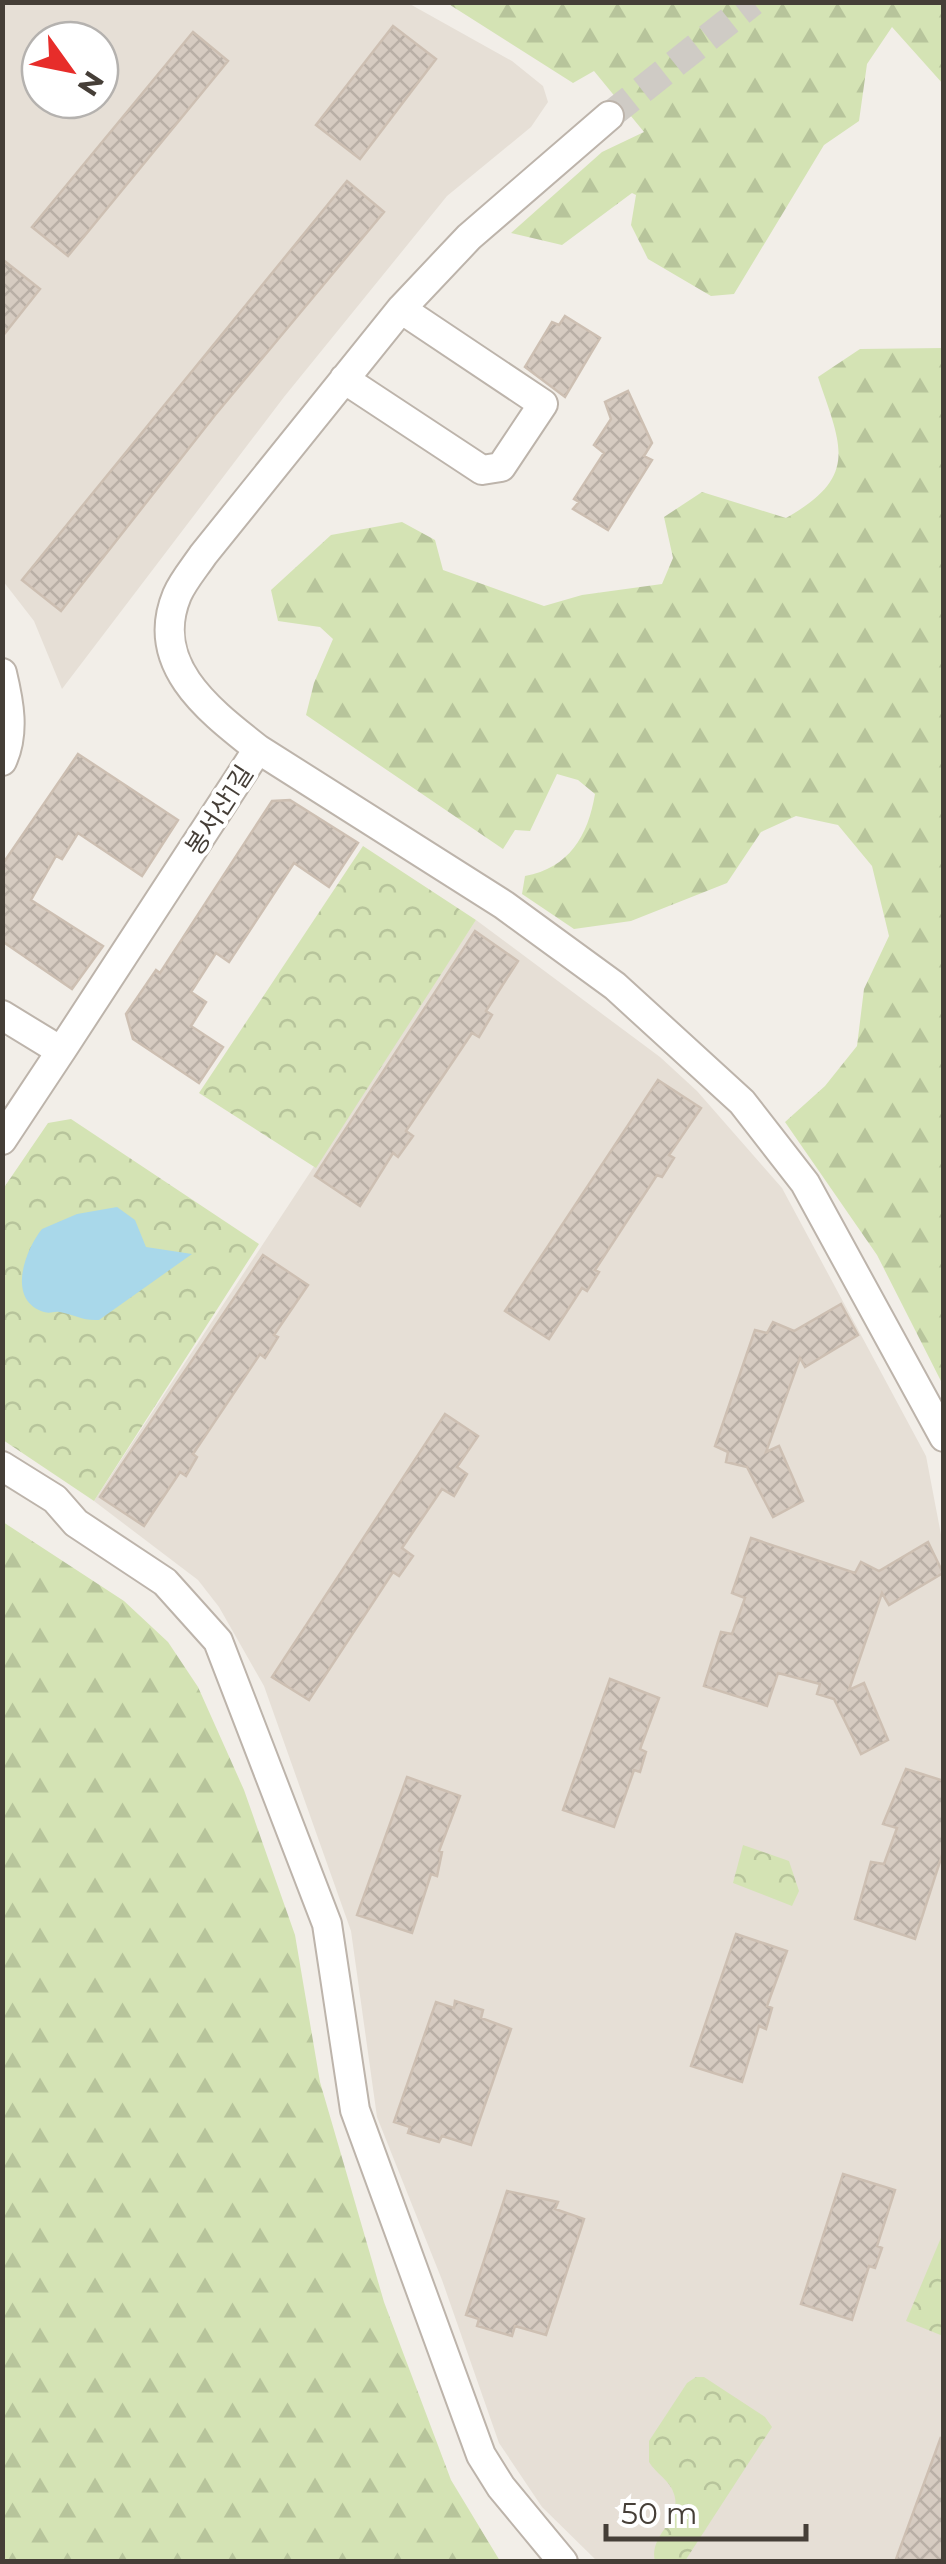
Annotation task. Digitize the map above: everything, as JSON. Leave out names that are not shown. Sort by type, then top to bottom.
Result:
[{"type":"street","name":"봉서산1길","points":[[2,1140],[258,750],[203,705],[170,654],[176,597],[202,554],[401,309],[469,237],[609,116]]},
{"type":"street","points":[[344,380],[482,470],[501,468],[543,404],[401,309]]},
{"type":"street","points":[[2,674],[10,705],[8,749],[2,761]]},
{"type":"street","points":[[258,750],[504,905],[615,986],[742,1102],[805,1183],[944,1437]]},
{"type":"street","points":[[2,1015],[60,1051]]},
{"type":"street","points":[[2,1466],[55,1499],[76,1522],[165,1582],[218,1641],[327,1924],[355,2110],[481,2455],[500,2487],[563,2562]]},
{"type":"shaded area","points":[[3,3],[408,3],[512,61],[543,86],[548,102],[531,127],[447,196],[284,397],[62,689],[34,621],[3,581]]},
{"type":"shaded area","points":[[476,920],[660,1057],[697,1091],[782,1188],[926,1456],[943,1545],[943,2561],[597,2561],[542,2507],[499,2443],[442,2280],[377,2117],[351,1931],[264,1686],[219,1607],[198,1580],[94,1501]]},
{"type":"green space","points":[[447,3],[943,3],[943,84],[892,27],[867,64],[859,121],[824,145],[734,294],[711,296],[648,259],[631,225],[636,195],[632,193],[562,245],[511,233],[602,152],[644,132],[594,71],[573,83]]},
{"type":"green space","points":[[943,348],[943,1385],[877,1255],[785,1122],[825,1086],[857,1046],[864,989],[889,936],[872,866],[838,825],[796,816],[761,832],[727,883],[631,921],[574,929],[522,894],[525,876],[554,866],[574,848],[587,823],[595,794],[578,780],[557,774],[530,831],[515,830],[503,849],[306,715],[314,683],[333,639],[320,627],[278,621],[271,590],[331,535],[402,522],[435,540],[443,570],[544,606],[582,595],[662,584],[673,558],[664,517],[702,492],[786,518],[825,488],[835,473],[837,441],[818,377],[860,349]]},
{"type":"green space","points":[[363,846],[476,920],[316,1168],[199,1093]]},
{"type":"green space","points":[[71,1119],[259,1244],[94,1501],[3,1440],[3,1189],[48,1123]]},
{"type":"green space","points":[[3,1522],[124,1601],[168,1642],[198,1687],[244,1790],[295,1935],[320,2082],[384,2302],[451,2480],[500,2561],[3,2561]]},
{"type":"green space","points":[[743,1845],[789,1861],[799,1891],[792,1906],[733,1883]]},
{"type":"green space","points":[[943,2233],[943,2336],[906,2321]]},
{"type":"green space","points":[[704,2377],[765,2417],[772,2427],[685,2561],[655,2561],[656,2543],[675,2504],[669,2485],[649,2462],[649,2441],[687,2383]]},
{"type":"water","points":[[117,1207],[135,1220],[146,1247],[192,1254],[99,1320],[46,1313],[32,1306],[25,1297],[22,1274],[42,1229],[77,1214]]},
{"type":"building","points":[[393,26],[436,59],[360,159],[316,125]]},
{"type":"building","points":[[193,32],[228,61],[68,256],[32,227]]},
{"type":"building","points":[[347,181],[384,212],[215,415],[61,611],[22,580]]},
{"type":"building","points":[[2,259],[40,289],[2,337]]},
{"type":"building","points":[[565,316],[600,338],[565,397],[525,367],[552,322],[559,325]]},
{"type":"building","points":[[628,391],[652,443],[644,456],[652,460],[608,530],[573,509],[579,502],[574,499],[604,453],[594,445],[611,419],[605,402]]},
{"type":"building","points":[[78,754],[178,820],[142,876],[78,833],[62,859],[56,856],[31,900],[103,946],[72,989],[2,941],[2,865]]},
{"type":"building","points":[[290,800],[358,843],[329,887],[294,863],[229,962],[216,953],[191,992],[206,1002],[191,1026],[223,1047],[199,1083],[133,1039],[126,1014],[156,970],[160,973],[272,801]]},
{"type":"building","points":[[475,931],[518,961],[486,1011],[492,1015],[479,1037],[472,1033],[406,1131],[413,1136],[398,1157],[393,1153],[360,1206],[315,1176]]},
{"type":"building","points":[[658,1080],[701,1108],[669,1155],[674,1158],[662,1177],[657,1175],[595,1270],[599,1272],[587,1291],[582,1288],[549,1339],[505,1311]]},
{"type":"building","points":[[263,1255],[308,1285],[274,1335],[278,1337],[265,1358],[260,1354],[193,1454],[197,1457],[186,1476],[180,1472],[144,1526],[100,1497]]},
{"type":"building","points":[[841,1304],[858,1335],[805,1367],[800,1358],[766,1452],[779,1446],[803,1501],[773,1517],[747,1467],[726,1462],[728,1452],[715,1446],[755,1330],[767,1333],[773,1322],[794,1331]]},
{"type":"building","points":[[445,1414],[478,1436],[457,1467],[467,1474],[454,1496],[442,1489],[402,1548],[413,1556],[399,1576],[393,1572],[309,1700],[272,1677]]},
{"type":"building","points":[[751,1538],[855,1573],[861,1562],[879,1571],[928,1542],[943,1573],[889,1605],[882,1593],[849,1690],[864,1683],[888,1740],[861,1754],[834,1699],[817,1694],[820,1684],[778,1673],[767,1706],[704,1686],[721,1632],[732,1634],[745,1598],[732,1593]]},
{"type":"building","points":[[610,1679],[659,1698],[640,1749],[646,1752],[640,1772],[634,1770],[614,1827],[563,1810]]},
{"type":"building","points":[[906,1769],[944,1781],[944,1849],[915,1939],[855,1919],[871,1862],[884,1864],[897,1828],[883,1824]]},
{"type":"building","points":[[407,1777],[460,1796],[439,1851],[442,1852],[437,1876],[431,1874],[412,1933],[357,1915]]},
{"type":"building","points":[[736,1934],[787,1951],[767,2006],[772,2008],[766,2029],[759,2026],[742,2082],[691,2066]]},
{"type":"building","points":[[455,2001],[483,2010],[481,2018],[511,2029],[471,2145],[442,2136],[439,2142],[408,2133],[410,2127],[394,2122],[436,2002],[454,2008]]},
{"type":"building","points":[[843,2174],[895,2190],[877,2246],[882,2248],[875,2268],[869,2266],[852,2320],[801,2304]]},
{"type":"building","points":[[507,2191],[558,2202],[555,2209],[584,2219],[546,2335],[515,2326],[512,2336],[477,2326],[479,2319],[466,2315]]},
{"type":"building","points":[[941,2437],[944,2562],[895,2562]]},
{"type":"tunnel","points":[[609,116],[753,2]]}]
